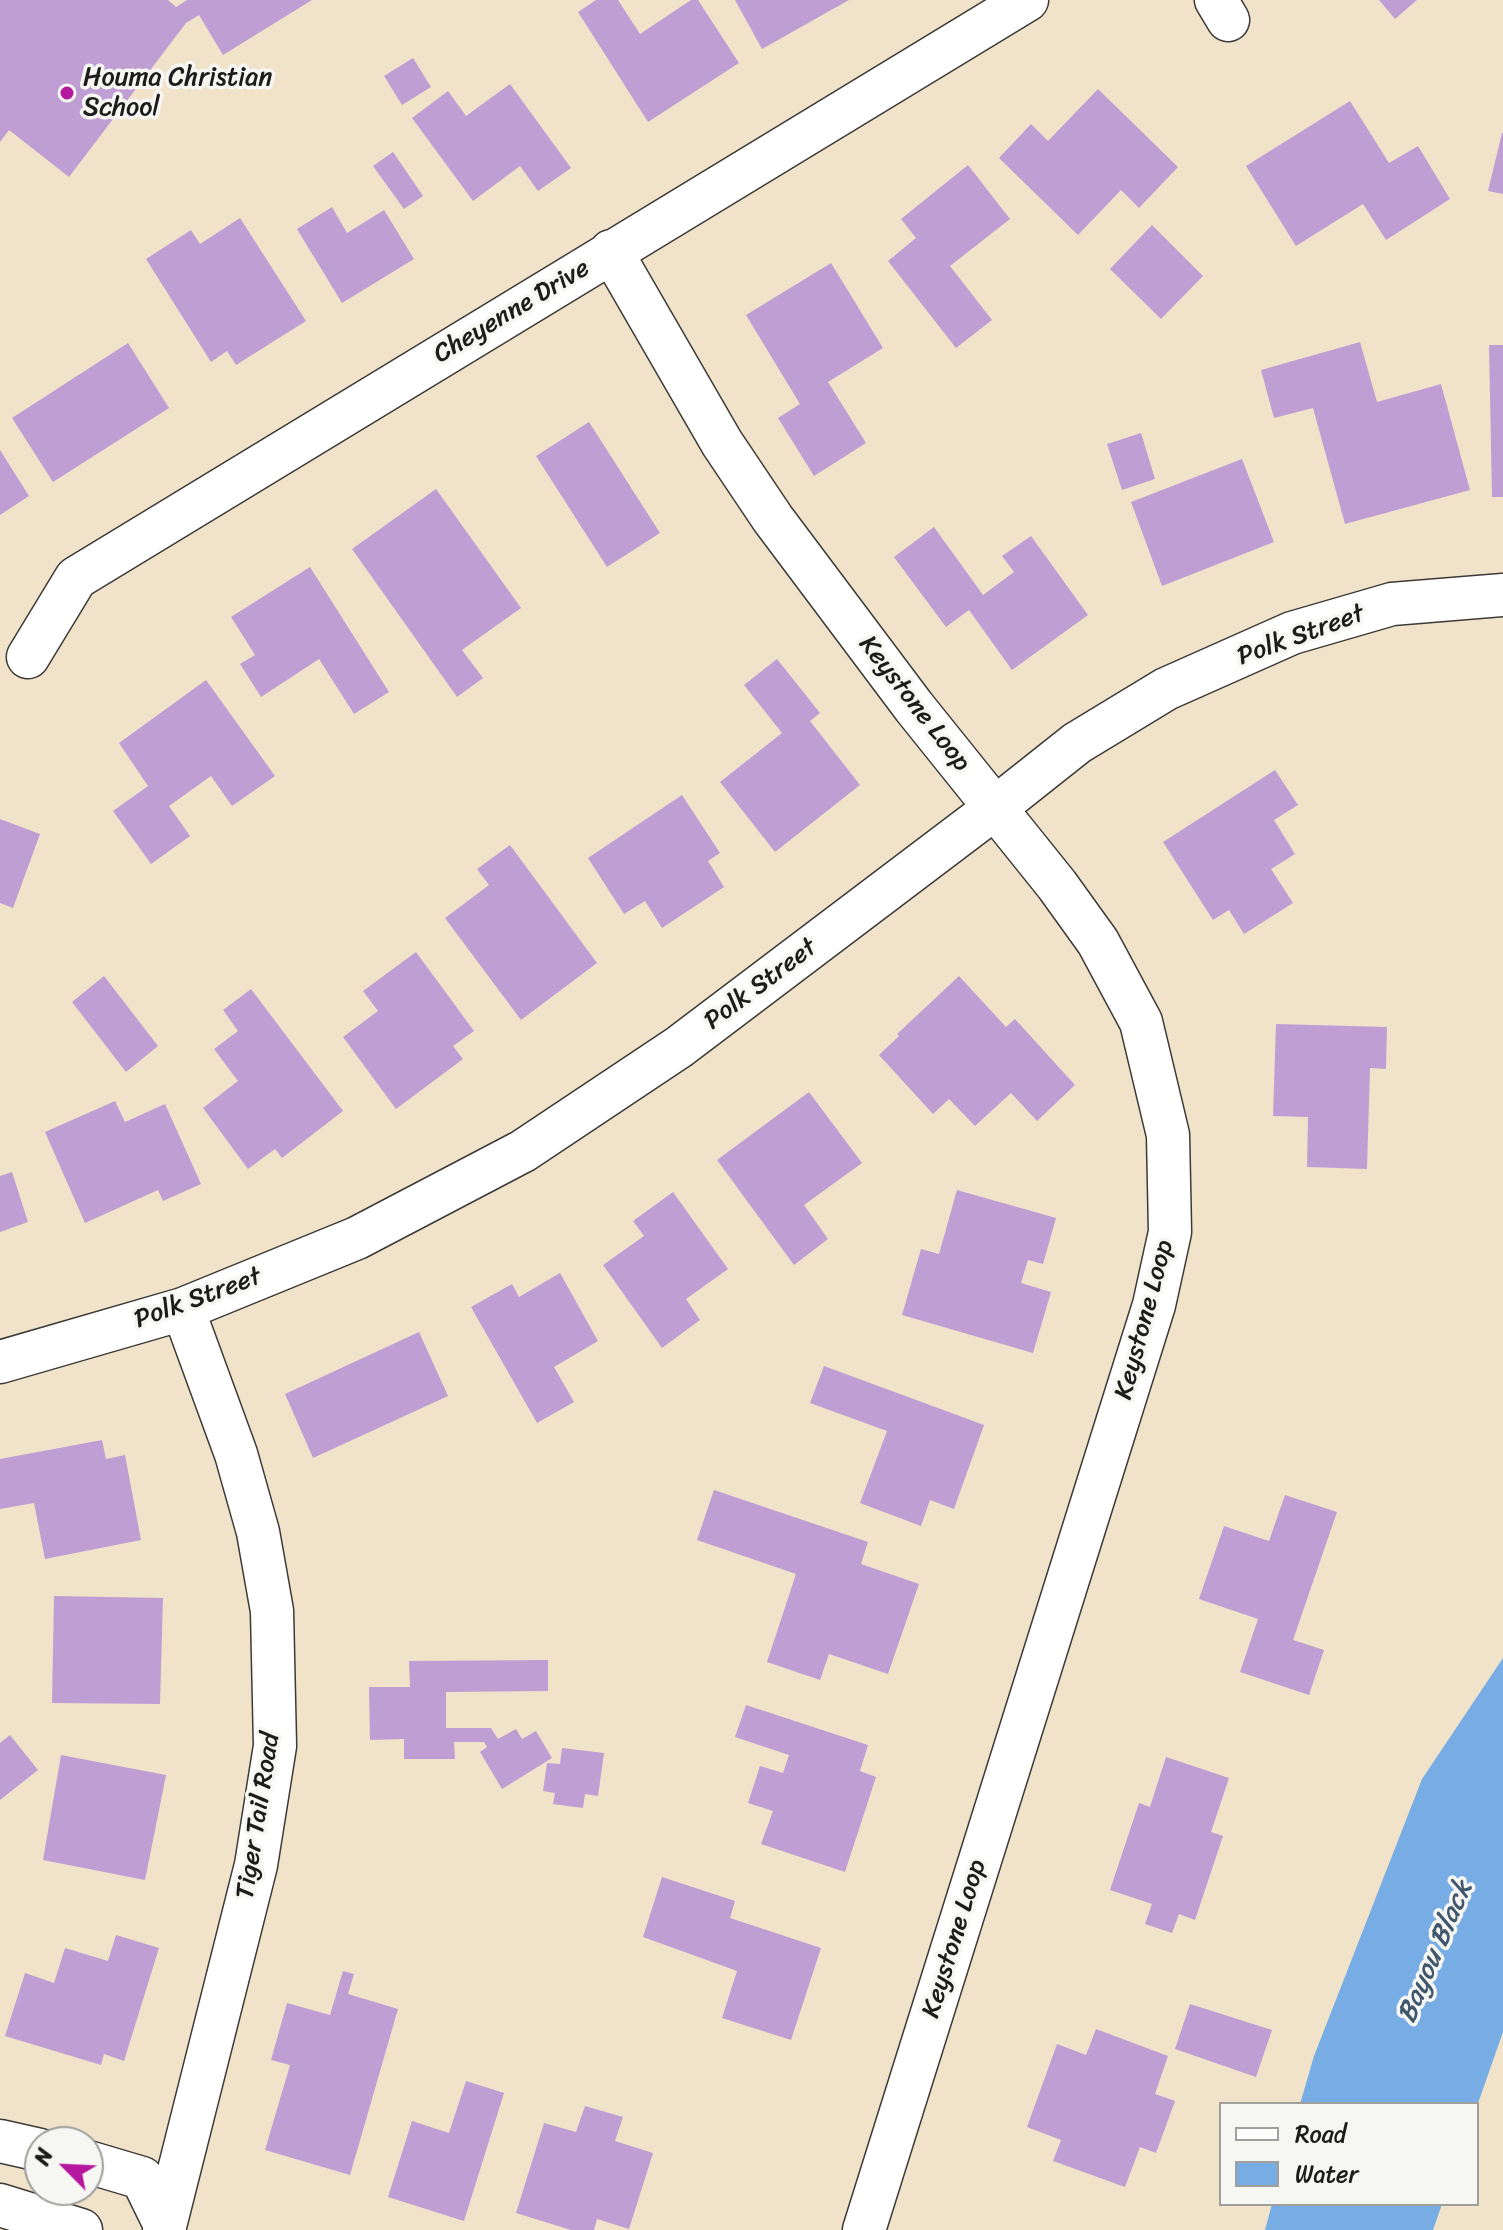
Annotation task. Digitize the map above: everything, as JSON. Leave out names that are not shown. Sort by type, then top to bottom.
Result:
[{"type":"street","name":"Cheyenne Drive","points":[[28,657],[76,578],[1027,0]]},
{"type":"street","name":"Keystone Loop","points":[[611,251],[722,443],[773,519],[914,707],[1057,885],[1098,942],[1141,1022],[1168,1135],[1170,1232],[1154,1305],[864,2230]]},
{"type":"street","name":"Polk Street","points":[[0,1362],[183,1309],[357,1238],[523,1151],[679,1047],[1077,743],[1166,689],[1292,633],[1392,604],[1503,595]]},
{"type":"street","name":"Tiger Tail Road","points":[[166,2229],[256,1865],[275,1746],[272,1611],[258,1532],[236,1454],[183,1309]]},
{"type":"street","points":[[0,2141],[24,2146]]},
{"type":"street","points":[[104,2167],[142,2178],[166,2229]]},
{"type":"street","points":[[0,2205],[81,2230]]},
{"type":"water","name":"Bayou Black","points":[[1503,1658],[1503,2032],[1478,2102],[1301,2102],[1314,2056],[1422,1779]]},
{"type":"water","points":[[1271,2206],[1441,2206],[1433,2230],[1265,2230]]},
{"type":"building","name":"Houma Christian School","points":[[0,0],[168,0],[176,7],[187,0],[312,0],[223,55],[199,15],[186,23],[69,177],[9,130],[0,142]]},
{"type":"building","points":[[596,0],[618,0],[640,34],[691,0],[698,0],[739,63],[648,122],[578,12]]},
{"type":"building","points":[[735,0],[849,0],[762,49]]},
{"type":"building","points":[[1379,0],[1417,0],[1395,19]]},
{"type":"building","points":[[413,58],[431,87],[402,105],[384,76]]},
{"type":"building","points":[[510,84],[571,168],[538,191],[520,166],[473,201],[412,118],[448,91],[466,116]]},
{"type":"building","points":[[1098,89],[1178,167],[1139,208],[1121,190],[1078,235],[999,158],[1031,124],[1048,141]]},
{"type":"building","points":[[1350,101],[1389,163],[1418,146],[1450,199],[1386,240],[1363,204],[1296,246],[1246,166]]},
{"type":"building","points":[[1503,133],[1503,194],[1488,191]]},
{"type":"building","points":[[393,152],[423,196],[404,209],[373,166]]},
{"type":"building","points":[[968,165],[1010,219],[950,266],[992,320],[956,348],[888,261],[916,238],[901,219]]},
{"type":"building","points":[[332,207],[347,233],[384,210],[414,259],[342,303],[297,229]]},
{"type":"building","points":[[240,218],[306,321],[236,365],[227,351],[211,362],[146,259],[191,230],[200,244]]},
{"type":"building","points":[[1152,225],[1203,276],[1161,319],[1110,269]]},
{"type":"building","points":[[831,263],[883,348],[828,382],[866,443],[814,476],[778,418],[800,404],[746,315]]},
{"type":"building","points":[[1360,342],[1377,402],[1441,384],[1470,490],[1345,524],[1313,408],[1274,418],[1261,370]]},
{"type":"building","points":[[128,343],[169,408],[53,482],[12,418]]},
{"type":"building","points":[[1489,345],[1503,345],[1503,497],[1492,497]]},
{"type":"building","points":[[589,422],[660,533],[607,567],[536,456]]},
{"type":"building","points":[[1141,433],[1155,479],[1122,490],[1107,444]]},
{"type":"building","points":[[0,450],[29,496],[0,515]]},
{"type":"building","points":[[1242,459],[1274,542],[1162,586],[1131,502]]},
{"type":"building","points":[[436,489],[521,608],[462,650],[483,678],[457,697],[352,549]]},
{"type":"building","points":[[934,527],[983,595],[1014,572],[1002,556],[1031,536],[1088,615],[1012,670],[969,610],[946,627],[894,557]]},
{"type":"building","points":[[310,567],[389,692],[354,714],[319,659],[261,697],[240,664],[255,655],[231,617]]},
{"type":"building","points":[[777,659],[820,713],[810,721],[860,785],[775,852],[720,782],[782,733],[744,685]]},
{"type":"building","points":[[206,680],[275,776],[232,806],[211,776],[169,806],[190,836],[151,864],[113,811],[148,786],[119,743]]},
{"type":"building","points":[[1275,770],[1298,805],[1274,820],[1295,854],[1271,869],[1293,903],[1244,934],[1229,910],[1213,920],[1163,842]]},
{"type":"building","points":[[682,795],[720,853],[708,861],[724,887],[662,928],[645,901],[624,914],[588,858]]},
{"type":"building","points":[[0,819],[40,834],[13,908],[0,903]]},
{"type":"building","points":[[510,845],[597,963],[521,1020],[445,918],[489,885],[477,869]]},
{"type":"building","points":[[416,952],[474,1031],[453,1046],[463,1059],[396,1109],[343,1037],[378,1011],[363,991]]},
{"type":"building","points":[[104,976],[158,1046],[126,1072],[72,1002]]},
{"type":"building","points":[[959,976],[1006,1027],[1015,1019],[1075,1085],[1037,1121],[1011,1093],[975,1126],[949,1099],[933,1114],[879,1055]]},
{"type":"building","points":[[251,989],[343,1111],[282,1158],[275,1149],[248,1169],[203,1108],[238,1081],[214,1049],[238,1031],[223,1010]]},
{"type":"building","points":[[1276,1024],[1387,1027],[1386,1069],[1370,1068],[1367,1169],[1307,1167],[1308,1117],[1273,1116]]},
{"type":"building","points":[[809,1092],[862,1163],[804,1205],[828,1239],[794,1265],[717,1160]]},
{"type":"building","points":[[115,1101],[125,1122],[165,1104],[201,1184],[163,1201],[158,1190],[85,1223],[45,1132]]},
{"type":"building","points":[[12,1172],[28,1222],[0,1232],[0,1176]]},
{"type":"building","points":[[957,1190],[1056,1218],[1043,1264],[1028,1260],[1021,1283],[1051,1292],[1033,1353],[902,1315],[921,1249],[939,1254]]},
{"type":"building","points":[[673,1192],[728,1269],[686,1299],[700,1320],[662,1348],[603,1265],[644,1236],[633,1221]]},
{"type":"building","points":[[560,1273],[598,1341],[554,1367],[574,1402],[537,1423],[471,1307],[512,1284],[519,1297]]},
{"type":"building","points":[[419,1332],[448,1396],[313,1458],[285,1394]]},
{"type":"building","points":[[824,1366],[984,1425],[954,1509],[930,1500],[921,1526],[860,1503],[887,1431],[810,1403]]},
{"type":"building","points":[[102,1440],[106,1459],[125,1455],[141,1540],[45,1559],[34,1503],[0,1509],[0,1459]]},
{"type":"building","points":[[714,1490],[868,1542],[861,1564],[919,1584],[888,1674],[829,1654],[820,1680],[767,1662],[796,1574],[697,1540]]},
{"type":"building","points":[[1285,1495],[1337,1512],[1293,1640],[1324,1650],[1309,1695],[1240,1672],[1258,1619],[1199,1599],[1224,1526],[1269,1541]]},
{"type":"building","points":[[54,1596],[163,1598],[160,1704],[52,1703]]},
{"type":"building","points":[[548,1660],[548,1691],[446,1692],[446,1728],[491,1728],[498,1739],[516,1729],[522,1739],[536,1731],[552,1758],[502,1789],[480,1752],[487,1747],[484,1742],[454,1742],[455,1759],[404,1759],[404,1739],[370,1740],[369,1687],[410,1687],[409,1661]]},
{"type":"building","points":[[746,1705],[868,1745],[860,1771],[876,1777],[845,1872],[761,1844],[773,1811],[748,1803],[760,1766],[783,1773],[789,1755],[735,1737]]},
{"type":"building","points":[[10,1735],[38,1770],[0,1800],[0,1743]]},
{"type":"building","points":[[562,1748],[604,1753],[598,1796],[585,1794],[583,1808],[553,1804],[555,1793],[543,1791],[547,1763],[560,1764]]},
{"type":"building","points":[[61,1755],[166,1775],[145,1880],[43,1860]]},
{"type":"building","points":[[1166,1757],[1229,1778],[1211,1832],[1223,1836],[1195,1920],[1179,1914],[1172,1933],[1145,1924],[1152,1904],[1110,1890],[1139,1803],[1150,1807]]},
{"type":"building","points":[[662,1877],[735,1901],[730,1918],[821,1948],[791,2040],[722,2018],[737,1971],[643,1937]]},
{"type":"building","points":[[116,1935],[159,1948],[124,2061],[104,2054],[101,2065],[5,2036],[25,1973],[54,1983],[65,1948],[108,1961]]},
{"type":"building","points":[[343,1971],[354,1974],[348,1994],[398,2009],[350,2175],[265,2150],[290,2065],[271,2060],[287,2003],[330,2015]]},
{"type":"building","points":[[1190,2004],[1272,2030],[1256,2077],[1175,2049]]},
{"type":"building","points":[[1096,2029],[1168,2056],[1155,2094],[1175,2101],[1156,2153],[1140,2147],[1125,2187],[1053,2161],[1061,2140],[1027,2127],[1057,2044],[1086,2055]]},
{"type":"building","points":[[466,2081],[504,2093],[464,2221],[388,2197],[412,2121],[449,2133]]},
{"type":"building","points":[[585,2106],[623,2117],[615,2141],[653,2153],[629,2229],[597,2219],[594,2230],[571,2230],[516,2213],[544,2123],[576,2132]]},
{"type":"place","name":"Houma Christian School","points":[[67,93]]}]
